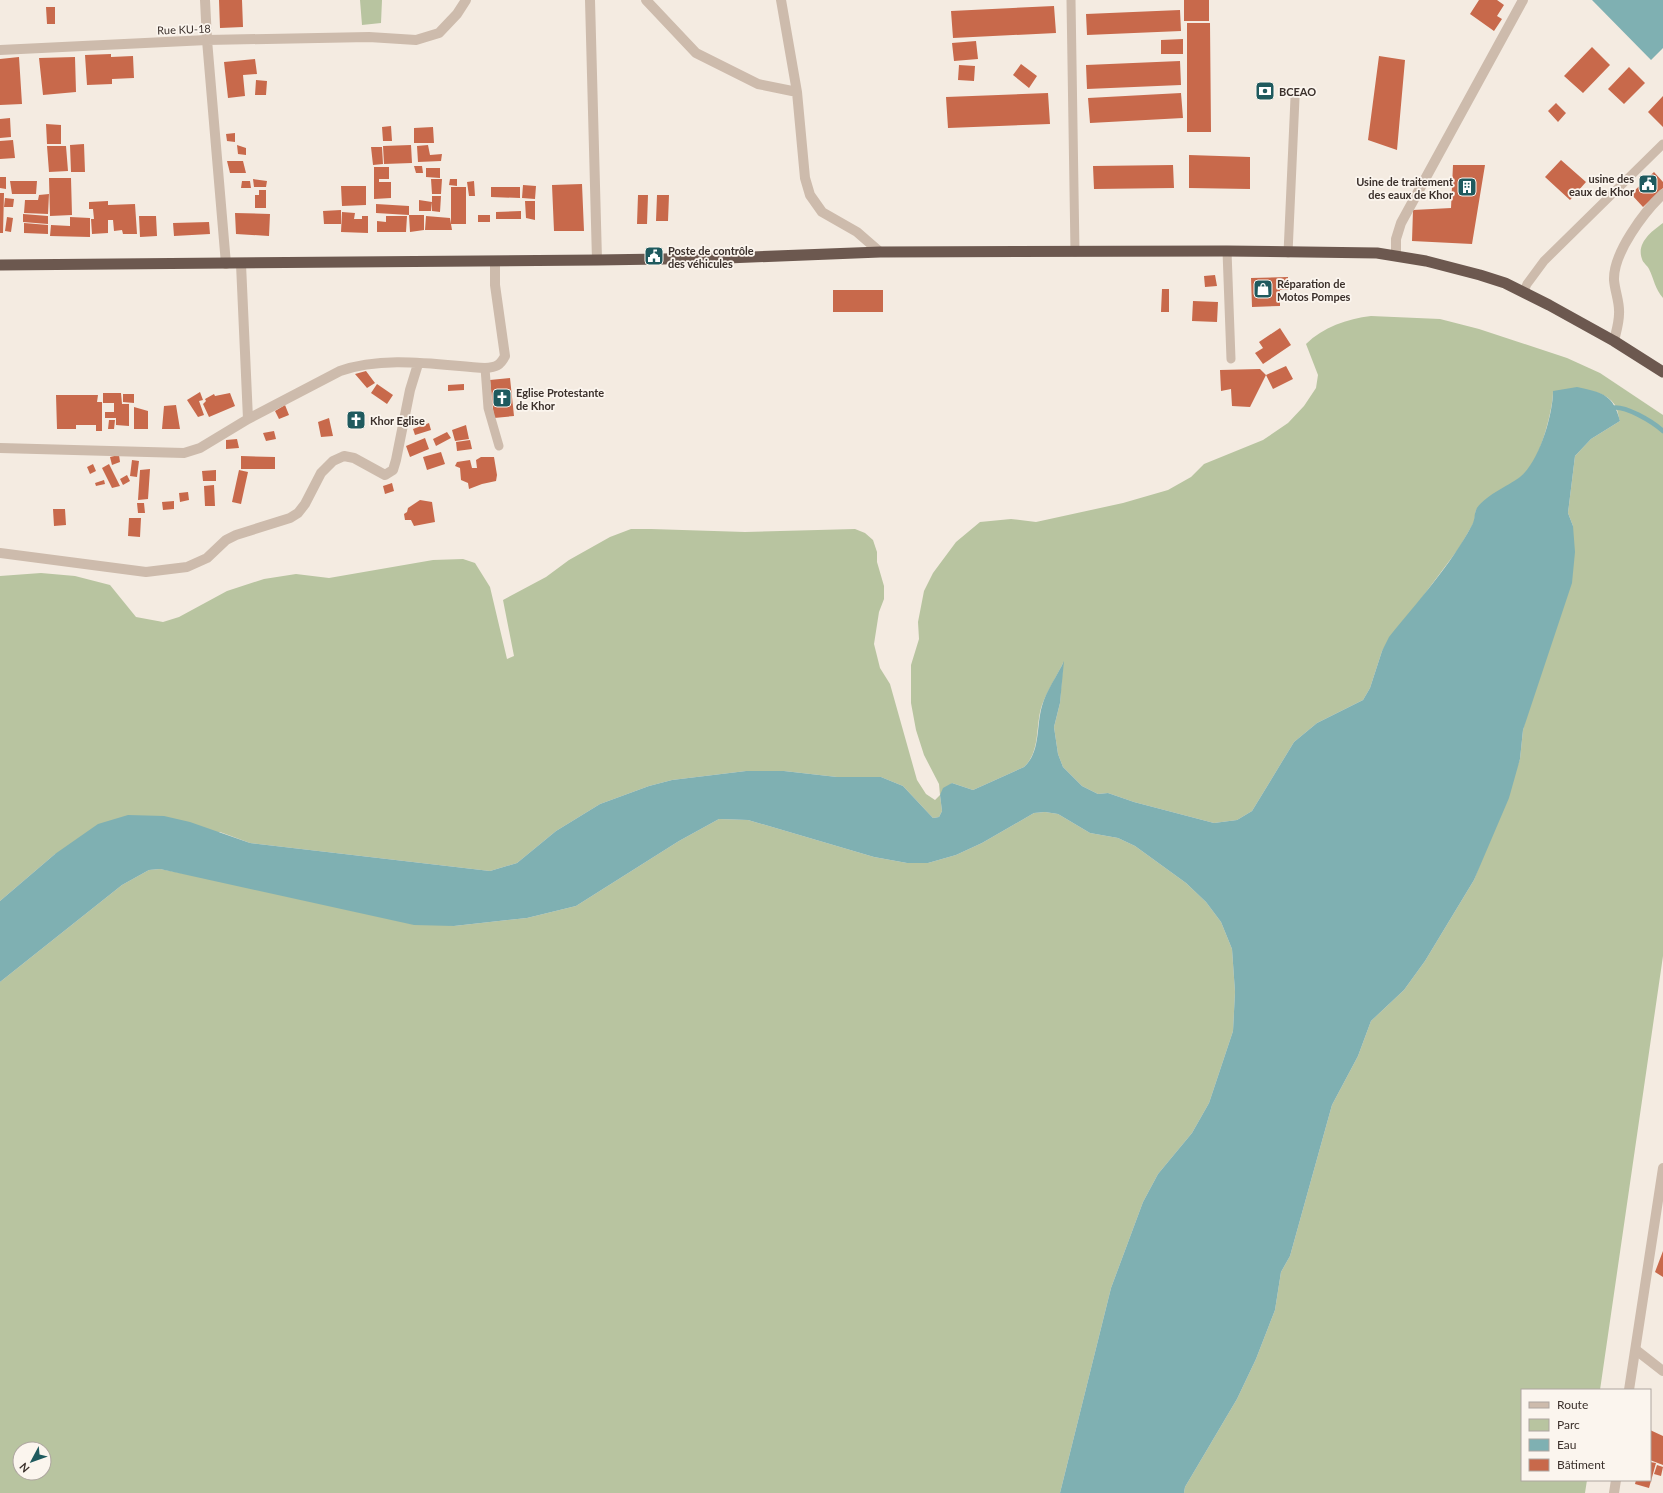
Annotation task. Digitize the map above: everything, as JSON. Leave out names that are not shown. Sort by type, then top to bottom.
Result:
[{"type":"highway","points":[[0,265],[597,260],[727,258],[880,252],[1227,251],[1377,253],[1426,261],[1480,275],[1524,291],[1614,341],[1663,372]]},
{"type":"street","points":[[205,0],[226,264]]},
{"type":"street","name":"Rue KU-18","points":[[0,50],[207,40],[369,37],[416,40],[439,32],[457,14],[466,0]]},
{"type":"street","points":[[590,0],[597,260]]},
{"type":"street","points":[[646,0],[696,53],[758,84],[797,92]]},
{"type":"street","points":[[781,0],[797,92],[805,178],[810,195],[822,212],[857,232],[880,252]]},
{"type":"street","points":[[1396,255],[1396,239],[1401,223],[1523,0]]},
{"type":"street","points":[[1614,341],[1619,314],[1614,280],[1615,266],[1620,251],[1653,203],[1663,194]]},
{"type":"street","points":[[0,448],[184,453],[200,448],[248,419],[340,371],[351,367],[398,362],[495,368],[501,364],[505,356],[495,285],[495,261]]},
{"type":"street","points":[[241,264],[248,419]]},
{"type":"street","points":[[0,553],[146,572],[187,567],[207,558],[226,540],[236,534],[290,518],[298,513],[305,504],[321,473],[333,461],[344,456],[354,458],[385,475],[393,470],[410,390],[418,364]]},
{"type":"street","points":[[1629,1389],[1661,1203],[1663,1168]]},
{"type":"street","points":[[1636,1350],[1663,1371]]},
{"type":"street","points":[[1614,1493],[1616,1481]]},
{"type":"lane","points":[[1071,0],[1075,252]]},
{"type":"lane","points":[[1288,253],[1295,98]]},
{"type":"lane","points":[[1524,291],[1527,284],[1544,261],[1663,144]]},
{"type":"lane","points":[[1227,251],[1231,359]]},
{"type":"lane","points":[[485,368],[488,408],[499,446]]},
{"type":"green space","points":[[360,0],[382,0],[381,23],[362,25]]},
{"type":"green space","points":[[1663,223],[1663,298],[1656,288],[1649,269],[1643,260],[1641,248],[1646,238]]},
{"type":"green space","points":[[1371,316],[1440,319],[1479,329],[1567,358],[1600,373],[1663,415],[1663,956],[1600,1389],[1521,1389],[1521,1481],[1587,1481],[1585,1493],[1184,1493],[1185,1487],[1237,1399],[1256,1359],[1275,1310],[1281,1272],[1290,1256],[1332,1105],[1358,1056],[1371,1021],[1404,990],[1425,961],[1474,880],[1520,759],[1523,730],[1573,526],[1568,513],[1575,456],[1591,439],[1620,421],[1615,405],[1602,394],[1587,390],[1553,391],[1546,431],[1530,468],[1512,484],[1476,510],[1474,522],[1459,548],[1382,651],[1370,688],[1363,700],[1317,723],[1294,742],[1252,811],[1237,820],[1214,823],[1134,802],[1108,793],[1098,794],[1082,786],[1063,767],[1058,754],[1054,727],[1060,703],[1063,663],[1042,705],[1033,753],[1024,767],[973,790],[952,783],[940,795],[939,784],[924,755],[916,730],[911,703],[911,665],[919,639],[918,622],[924,591],[933,573],[956,542],[980,522],[1011,519],[1036,522],[1123,503],[1168,490],[1191,477],[1204,464],[1263,440],[1288,423],[1304,406],[1316,388],[1318,375],[1306,344],[1328,328],[1353,319]]},
{"type":"green space","points":[[631,529],[745,532],[855,529],[865,533],[873,540],[877,552],[877,562],[884,586],[884,599],[879,612],[874,644],[880,668],[890,684],[917,780],[926,794],[935,800],[940,795],[942,811],[939,817],[933,818],[903,786],[881,777],[837,777],[784,771],[746,771],[672,780],[649,786],[600,804],[556,831],[517,863],[490,871],[250,843],[220,832],[55,854],[0,901],[0,576],[41,573],[75,576],[110,585],[136,617],[163,622],[179,617],[227,591],[264,579],[296,574],[329,578],[433,560],[463,559],[475,563],[490,587],[507,659],[514,656],[503,600],[546,577],[569,560],[610,537]]},
{"type":"green space","points":[[1045,812],[1058,814],[1090,833],[1118,838],[1135,846],[1186,883],[1206,902],[1221,922],[1232,949],[1235,992],[1233,1031],[1209,1103],[1192,1133],[1158,1174],[1143,1202],[1111,1288],[1060,1493],[0,1493],[0,982],[122,885],[149,870],[160,869],[454,926],[527,918],[576,906],[679,841],[719,819],[748,820],[874,857],[907,863],[928,863],[956,855],[982,843],[1034,813]]},
{"type":"water","points":[[1592,0],[1663,0],[1663,48],[1651,60]]},
{"type":"water","points":[[1577,387],[1594,391],[1606,396],[1614,405],[1620,421],[1591,439],[1575,456],[1568,513],[1573,526],[1575,552],[1572,583],[1523,730],[1520,759],[1509,798],[1474,880],[1425,961],[1404,990],[1371,1021],[1358,1056],[1332,1105],[1290,1256],[1281,1272],[1275,1310],[1256,1359],[1237,1399],[1185,1487],[1184,1493],[1060,1493],[1111,1288],[1143,1202],[1158,1174],[1192,1133],[1209,1103],[1233,1031],[1235,992],[1232,949],[1221,922],[1206,902],[1186,883],[1135,846],[1118,838],[1090,833],[1058,814],[1045,812],[1034,813],[982,843],[956,855],[928,863],[907,863],[874,857],[748,820],[719,819],[679,841],[576,906],[527,918],[454,926],[414,925],[160,869],[149,870],[122,885],[0,982],[0,901],[55,854],[98,824],[128,815],[164,816],[190,822],[250,843],[490,871],[517,863],[556,831],[600,804],[649,786],[672,780],[746,771],[784,771],[837,777],[881,777],[903,786],[933,818],[939,817],[942,811],[940,795],[943,788],[952,783],[973,790],[1024,767],[1029,761],[1036,746],[1040,714],[1044,700],[1064,661],[1060,703],[1054,727],[1058,754],[1063,767],[1082,786],[1098,794],[1108,793],[1134,802],[1214,823],[1237,820],[1252,811],[1294,742],[1317,723],[1363,700],[1370,688],[1382,651],[1389,637],[1434,582],[1464,540],[1473,523],[1476,510],[1479,505],[1489,496],[1520,477],[1533,461],[1539,450],[1548,425],[1553,391]]},
{"type":"building","points":[[219,0],[242,0],[243,27],[220,28]]},
{"type":"building","points":[[1184,0],[1209,0],[1209,21],[1184,21]]},
{"type":"building","points":[[1479,0],[1497,0],[1504,5],[1497,16],[1502,19],[1494,31],[1470,14]]},
{"type":"building","points":[[1054,6],[1056,33],[953,38],[951,11]]},
{"type":"building","points":[[46,7],[55,7],[55,24],[47,24]]},
{"type":"building","points":[[1180,10],[1181,31],[1087,35],[1086,14]]},
{"type":"building","points":[[1187,23],[1210,23],[1211,132],[1187,132]]},
{"type":"building","points":[[1183,39],[1183,54],[1161,54],[1161,40]]},
{"type":"building","points":[[976,41],[978,59],[954,61],[952,43]]},
{"type":"building","points":[[1592,47],[1610,65],[1583,93],[1564,76]]},
{"type":"building","points":[[111,54],[111,57],[133,56],[134,78],[112,79],[112,84],[87,85],[85,55]]},
{"type":"building","points":[[1379,56],[1405,60],[1397,150],[1368,140]]},
{"type":"building","points":[[19,57],[22,104],[0,105],[0,59]]},
{"type":"building","points":[[75,57],[76,92],[43,95],[39,58]]},
{"type":"building","points":[[255,59],[257,74],[243,75],[245,96],[228,98],[224,62]]},
{"type":"building","points":[[1180,61],[1181,85],[1087,89],[1086,65]]},
{"type":"building","points":[[1021,64],[1037,76],[1029,88],[1013,75]]},
{"type":"building","points":[[959,65],[975,66],[974,81],[958,80]]},
{"type":"building","points":[[1629,67],[1645,83],[1624,104],[1608,89]]},
{"type":"building","points":[[256,80],[267,81],[266,95],[255,95]]},
{"type":"building","points":[[1048,93],[1050,124],[948,128],[946,97]]},
{"type":"building","points":[[1181,93],[1183,118],[1090,123],[1088,98]]},
{"type":"building","points":[[1663,96],[1663,127],[1648,112]]},
{"type":"building","points":[[1556,103],[1566,113],[1558,122],[1548,111]]},
{"type":"building","points":[[10,118],[11,137],[0,138],[0,119]]},
{"type":"building","points":[[46,124],[61,125],[61,144],[47,144]]},
{"type":"building","points":[[391,126],[392,141],[383,141],[382,127]]},
{"type":"building","points":[[433,127],[434,143],[414,143],[414,128]]},
{"type":"building","points":[[235,133],[235,142],[227,141],[226,134]]},
{"type":"building","points":[[13,140],[15,158],[0,159],[0,141]]},
{"type":"building","points":[[84,144],[85,172],[71,172],[70,145]]},
{"type":"building","points":[[237,145],[246,148],[246,155],[238,154]]},
{"type":"building","points":[[411,145],[412,163],[384,164],[383,146]]},
{"type":"building","points":[[428,145],[430,155],[442,154],[441,161],[418,162],[417,146]]},
{"type":"building","points":[[47,146],[66,146],[68,171],[49,172]]},
{"type":"building","points":[[371,147],[382,147],[383,164],[373,165]]},
{"type":"building","points":[[1189,155],[1250,157],[1250,189],[1189,188]]},
{"type":"building","points":[[1561,160],[1586,182],[1570,200],[1545,177]]},
{"type":"building","points":[[227,161],[243,161],[246,173],[230,173]]},
{"type":"building","points":[[1173,165],[1174,188],[1094,189],[1093,166]]},
{"type":"building","name":"Usine de traitement des eaux de Khor","points":[[1453,165],[1485,165],[1472,244],[1412,241],[1413,210],[1451,208]]},
{"type":"building","points":[[414,166],[422,166],[423,173],[416,173]]},
{"type":"building","points":[[374,167],[389,167],[389,179],[379,179],[379,182],[391,182],[391,198],[374,199]]},
{"type":"building","points":[[426,168],[440,168],[440,178],[426,177]]},
{"type":"building","points":[[1654,172],[1663,182],[1663,188],[1643,207],[1631,194]]},
{"type":"building","points":[[0,177],[6,177],[6,189],[0,188]]},
{"type":"building","points":[[49,178],[71,178],[72,215],[50,216]]},
{"type":"building","points":[[253,179],[267,181],[266,187],[254,187]]},
{"type":"building","points":[[431,179],[442,179],[441,194],[432,194]]},
{"type":"building","points":[[450,179],[457,179],[457,186],[449,185]]},
{"type":"building","points":[[10,181],[37,181],[36,194],[12,194]]},
{"type":"building","points":[[242,181],[250,181],[251,188],[241,188]]},
{"type":"building","points":[[474,181],[475,196],[469,196],[467,182]]},
{"type":"building","points":[[582,184],[584,231],[554,231],[552,185]]},
{"type":"building","points":[[523,185],[536,186],[535,199],[522,198]]},
{"type":"building","points":[[341,186],[366,186],[366,205],[342,206]]},
{"type":"building","points":[[451,187],[466,187],[466,224],[451,224]]},
{"type":"building","points":[[491,187],[520,187],[520,198],[491,197]]},
{"type":"building","points":[[259,190],[266,190],[266,208],[255,208],[255,195],[259,195]]},
{"type":"building","points":[[0,193],[4,193],[3,233],[0,233]]},
{"type":"building","points":[[49,194],[48,214],[24,213],[25,200],[38,200],[39,195]]},
{"type":"building","points":[[638,195],[648,195],[647,224],[637,224]]},
{"type":"building","points":[[657,195],[669,195],[668,221],[656,221]]},
{"type":"building","points":[[432,196],[441,196],[440,212],[432,211]]},
{"type":"building","points":[[5,198],[14,199],[13,207],[4,207]]},
{"type":"building","points":[[419,200],[432,202],[431,211],[419,211]]},
{"type":"building","points":[[108,201],[108,205],[135,204],[137,234],[123,234],[122,230],[114,231],[113,220],[108,220],[108,233],[92,234],[91,219],[94,219],[93,209],[89,209],[89,202]]},
{"type":"building","points":[[525,201],[535,201],[535,220],[526,218]]},
{"type":"building","points":[[376,204],[409,206],[409,215],[376,213]]},
{"type":"building","points":[[341,210],[341,224],[324,224],[323,211]]},
{"type":"building","points":[[521,211],[521,219],[496,219],[496,212]]},
{"type":"building","points":[[342,212],[355,213],[354,219],[362,219],[362,216],[368,216],[368,233],[341,232]]},
{"type":"building","points":[[235,213],[270,214],[269,236],[236,234]]},
{"type":"building","points":[[23,214],[48,216],[48,224],[23,222]]},
{"type":"building","points":[[409,215],[424,215],[424,230],[410,232]]},
{"type":"building","points":[[478,215],[490,215],[490,222],[478,222]]},
{"type":"building","points":[[139,216],[156,216],[157,236],[140,237]]},
{"type":"building","points":[[386,216],[407,216],[406,232],[377,232],[377,221],[386,222]]},
{"type":"building","points":[[426,216],[450,218],[452,230],[425,230]]},
{"type":"building","points":[[7,217],[13,218],[11,232],[5,231]]},
{"type":"building","points":[[70,217],[90,218],[90,237],[50,236],[51,225],[70,226]]},
{"type":"building","points":[[209,222],[210,234],[174,236],[173,223]]},
{"type":"building","points":[[24,223],[48,225],[48,234],[24,233]]},
{"type":"building","points":[[1215,275],[1217,286],[1205,287],[1204,276]]},
{"type":"building","points":[[1288,277],[1288,290],[1280,290],[1280,306],[1252,307],[1251,278]]},
{"type":"building","points":[[1162,289],[1169,289],[1169,312],[1161,312]]},
{"type":"building","points":[[833,290],[883,290],[883,312],[833,312]]},
{"type":"building","points":[[1193,301],[1218,302],[1217,322],[1192,321]]},
{"type":"building","points":[[1280,328],[1291,345],[1263,364],[1255,353],[1263,348],[1259,342]]},
{"type":"building","points":[[1286,366],[1293,379],[1273,389],[1266,375]]},
{"type":"building","points":[[1260,369],[1266,375],[1250,407],[1232,406],[1231,389],[1221,391],[1220,370]]},
{"type":"building","points":[[366,371],[375,383],[367,388],[355,374]]},
{"type":"building","name":"Eglise Protestante de Khor","points":[[510,378],[514,416],[494,418],[490,380]]},
{"type":"building","points":[[377,384],[393,395],[387,404],[371,393]]},
{"type":"building","points":[[464,384],[464,390],[448,391],[448,385]]},
{"type":"building","points":[[200,392],[203,400],[199,401],[204,415],[198,417],[187,400]]},
{"type":"building","points":[[103,393],[121,393],[122,404],[129,404],[129,426],[116,425],[116,418],[105,418],[105,412],[114,412],[114,403],[103,403]]},
{"type":"building","points":[[230,393],[235,406],[209,417],[203,404],[206,401],[205,399],[214,394],[215,396]]},
{"type":"building","points":[[123,394],[134,394],[134,403],[123,402]]},
{"type":"building","points":[[56,395],[98,395],[97,402],[102,402],[102,431],[96,431],[96,425],[76,425],[76,429],[57,429]]},
{"type":"building","points":[[176,405],[180,429],[162,429],[164,406]]},
{"type":"building","points":[[285,405],[289,415],[279,419],[275,411]]},
{"type":"building","points":[[134,407],[148,411],[148,429],[134,429]]},
{"type":"building","points":[[329,418],[333,436],[321,437],[318,422]]},
{"type":"building","points":[[109,420],[115,420],[114,429],[108,429]]},
{"type":"building","points":[[429,423],[431,430],[415,435],[413,429]]},
{"type":"building","points":[[466,425],[469,439],[455,441],[452,430]]},
{"type":"building","points":[[274,431],[276,439],[266,441],[263,433]]},
{"type":"building","points":[[447,432],[451,438],[436,446],[433,439]]},
{"type":"building","points":[[425,438],[429,449],[410,457],[406,446]]},
{"type":"building","points":[[237,439],[239,448],[226,449],[226,440]]},
{"type":"building","points":[[470,440],[472,449],[457,451],[456,442]]},
{"type":"building","points":[[441,452],[445,464],[427,470],[423,457]]},
{"type":"building","points":[[119,455],[120,462],[112,465],[110,457]]},
{"type":"building","points":[[241,456],[275,457],[275,469],[241,469]]},
{"type":"building","points":[[481,457],[494,457],[497,475],[496,481],[469,489],[468,483],[461,480],[460,468],[455,466],[457,462],[470,460],[472,468],[477,468],[476,460]]},
{"type":"building","points":[[132,460],[139,461],[137,477],[130,476]]},
{"type":"building","points":[[93,464],[96,471],[90,474],[87,467]]},
{"type":"building","points":[[109,464],[120,486],[112,488],[102,468]]},
{"type":"building","points":[[150,469],[148,499],[138,500],[140,470]]},
{"type":"building","points":[[216,470],[216,481],[203,481],[202,471]]},
{"type":"building","points":[[239,470],[248,472],[241,504],[232,502]]},
{"type":"building","points":[[127,475],[130,481],[123,485],[120,479]]},
{"type":"building","points":[[104,480],[105,484],[96,486],[95,483]]},
{"type":"building","points":[[392,483],[394,491],[385,494],[383,486]]},
{"type":"building","points":[[214,485],[215,506],[205,506],[204,486]]},
{"type":"building","points":[[188,492],[189,500],[180,502],[179,493]]},
{"type":"building","points":[[420,500],[432,502],[435,522],[414,526],[411,520],[405,520],[404,514],[407,512],[408,508]]},
{"type":"building","points":[[174,501],[174,509],[163,510],[162,502]]},
{"type":"building","points":[[137,503],[144,503],[145,513],[138,513]]},
{"type":"building","points":[[53,509],[65,509],[66,525],[54,526]]},
{"type":"building","points":[[129,518],[141,518],[140,537],[128,536]]},
{"type":"building","points":[[1663,1251],[1663,1277],[1655,1272]]},
{"type":"building","points":[[1651,1430],[1663,1436],[1663,1465],[1651,1460]]},
{"type":"building","points":[[1651,1462],[1656,1463],[1651,1481]]},
{"type":"building","points":[[1657,1465],[1663,1467],[1661,1476],[1654,1474]]},
{"type":"building","points":[[1636,1481],[1651,1481],[1649,1488],[1635,1484]]},
{"type":"waterway","points":[[1611,408],[1617,407],[1631,411],[1663,431]]},
{"type":"place","name":"BCEAO","points":[[1265,91]]},
{"type":"place","name":"usine des eaux de Khor","points":[[1648,184]]},
{"type":"place","name":"Usine de traitement des eaux de Khor","points":[[1467,187]]},
{"type":"place","name":"Poste de contrôle des véhicules","points":[[654,256]]},
{"type":"place","name":"Réparation de Motos Pompes","points":[[1263,289]]},
{"type":"place","name":"Eglise Protestante de Khor","points":[[502,398]]},
{"type":"place","name":"Khor Eglise","points":[[356,420]]}]
